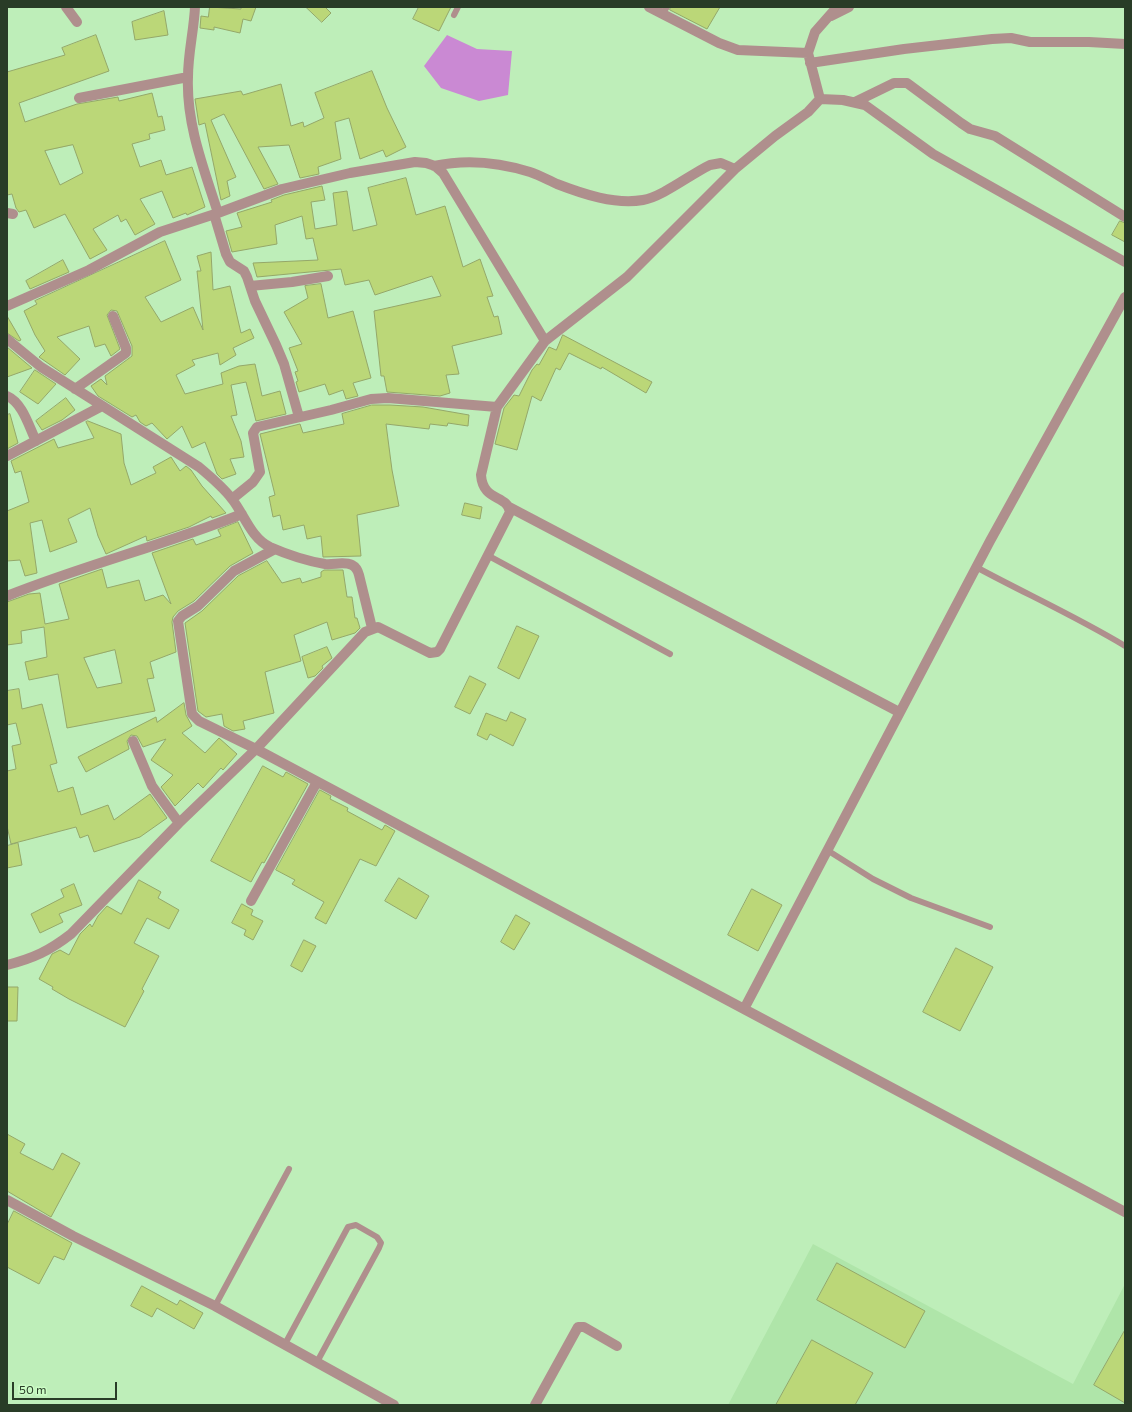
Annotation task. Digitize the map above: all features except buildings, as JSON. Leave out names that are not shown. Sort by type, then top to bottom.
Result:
[{"type":"street","points":[[66,7],[77,22]]},
{"type":"street","points":[[195,7],[188,77],[190,116],[200,158],[228,258],[244,271],[259,312],[284,364],[299,417]]},
{"type":"street","points":[[649,7],[665,11],[719,43],[738,50],[809,58],[1011,38],[1030,42],[1089,42],[1125,44]]},
{"type":"street","points":[[820,96],[809,58],[815,32],[837,7]]},
{"type":"street","points":[[826,18],[849,7]]},
{"type":"street","points":[[79,98],[188,77]]},
{"type":"street","points":[[855,102],[894,83],[907,83],[970,129],[995,136],[1125,217]]},
{"type":"street","points":[[820,96],[855,102],[875,111],[933,154],[1125,262]]},
{"type":"street","points":[[820,96],[808,112],[775,136],[736,169],[627,277],[545,341],[497,407],[481,475],[481,484],[488,493],[506,503],[509,507],[899,712]]},
{"type":"street","points":[[7,306],[89,270],[160,232],[216,214],[282,189],[350,173],[415,162],[426,163],[434,166],[443,173],[545,341]]},
{"type":"street","points":[[434,166],[454,162],[477,162],[500,165],[531,172],[580,192],[624,201],[644,200],[710,165],[721,163],[736,169]]},
{"type":"street","points":[[250,286],[292,282],[328,276]]},
{"type":"street","points":[[744,1009],[976,566],[1125,297]]},
{"type":"street","points":[[75,389],[126,353],[126,348],[114,316]]},
{"type":"street","points":[[7,339],[42,367],[199,467],[219,484],[232,499],[261,542],[275,549],[323,564],[345,563],[352,565],[357,569],[372,628]]},
{"type":"street","points":[[7,396],[16,401],[36,441]]},
{"type":"street","points":[[232,499],[253,482],[260,472],[253,434],[254,430],[261,425],[371,399],[388,398],[497,407]]},
{"type":"street","points":[[7,456],[102,406]]},
{"type":"street","points":[[7,965],[33,959],[71,934],[179,823],[256,749],[365,632],[372,628],[378,627],[387,630],[430,653],[437,652],[508,517],[509,507]]},
{"type":"street","points":[[7,596],[115,557],[193,534],[242,514]]},
{"type":"street","points":[[275,549],[234,571],[207,599],[179,618],[178,621],[192,714],[195,718],[256,749],[1125,1212]]},
{"type":"street","points":[[134,741],[152,786],[179,823]]},
{"type":"street","points":[[251,901],[317,782]]},
{"type":"street","points":[[7,1200],[73,1236],[215,1306],[394,1405]]},
{"type":"street","points":[[535,1405],[578,1327],[584,1327],[617,1346]]},
{"type":"lane","points":[[454,15],[458,7]]},
{"type":"lane","points":[[487,555],[670,654]]},
{"type":"lane","points":[[976,566],[1033,598],[1077,618],[1125,646]]},
{"type":"lane","points":[[827,850],[873,879],[911,898],[990,927]]},
{"type":"lane","points":[[215,1306],[289,1169]]},
{"type":"lane","points":[[285,1344],[346,1231],[352,1225],[361,1228],[380,1239],[379,1248],[317,1362]]},
{"type":"shaded area","points":[[447,35],[477,49],[512,51],[508,95],[479,101],[441,88],[424,66]]},
{"type":"shaded area","points":[[813,1244],[1073,1384],[1125,1284],[1125,1405],[728,1405]]}]
